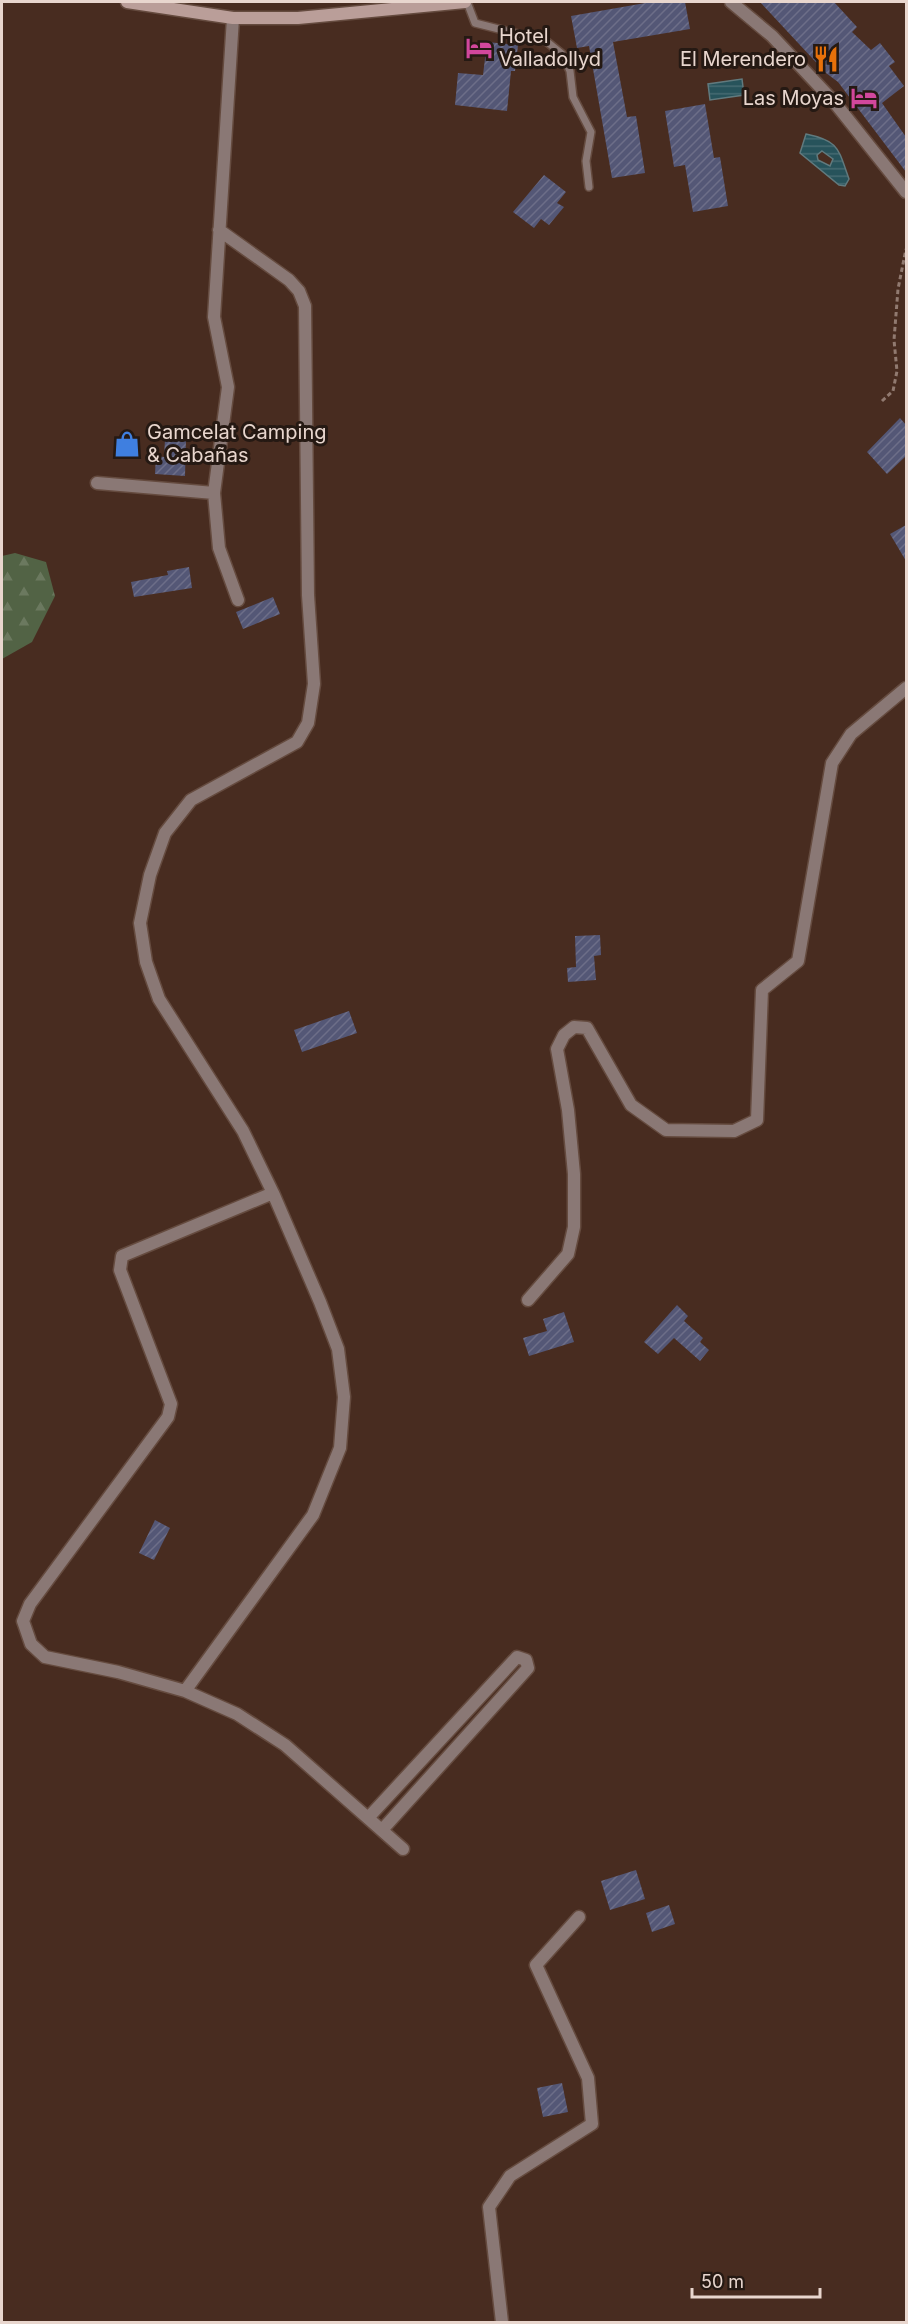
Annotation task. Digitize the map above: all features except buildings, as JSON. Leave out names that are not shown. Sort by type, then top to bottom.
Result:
[{"type":"main road","points":[[127,2],[233,18],[298,18],[466,2]]},
{"type":"street","points":[[731,2],[772,36],[835,103],[906,192]]},
{"type":"street","points":[[233,18],[214,317],[228,387],[214,493],[219,548],[238,600]]},
{"type":"street","points":[[185,1691],[313,1515],[340,1448],[344,1397],[338,1349],[320,1302],[273,1193],[243,1131],[159,999],[146,962],[140,923],[150,874],[165,833],[191,800],[297,742],[308,723],[314,684],[308,595],[305,306],[299,291],[289,280],[219,230]]},
{"type":"street","points":[[97,483],[214,493]]},
{"type":"street","points":[[528,1300],[568,1254],[573,1227],[572,1153],[568,1110],[557,1049],[564,1035],[574,1027],[586,1028],[631,1105],[666,1130],[734,1131],[757,1120],[762,990],[798,961],[832,763],[851,734],[906,688]]},
{"type":"street","points":[[273,1193],[122,1256],[120,1270],[171,1404],[168,1417],[36,1596],[23,1621],[31,1644],[45,1657],[118,1672],[185,1691],[237,1714],[285,1745],[403,1849]]},
{"type":"street","points":[[368,1818],[517,1657],[526,1660],[528,1668],[382,1830]]},
{"type":"street","points":[[502,2322],[489,2207],[510,2176],[592,2124],[588,2078],[536,1965],[579,1917]]},
{"type":"lane","points":[[466,2],[475,23],[546,41],[562,54],[570,71],[573,97],[591,132],[586,161],[589,187]]},
{"type":"path","points":[[882,401],[893,391],[897,371],[894,340],[898,289],[906,249]]},
{"type":"green space","points":[[15,553],[46,562],[55,596],[32,642],[2,659],[2,556]]},
{"type":"water","points":[[742,79],[744,95],[710,100],[708,84]]},
{"type":"water","points":[[806,134],[832,143],[840,153],[849,179],[845,186],[839,185],[800,153]],"holes":[[[822,151],[833,159],[830,166],[818,160],[817,155]]]},
{"type":"place","name":"Hotel Valladollyd","points":[[479,48]]},
{"type":"place","name":"El Merendero","points":[[826,59]]},
{"type":"place","name":"Las Moyas","points":[[864,98]]},
{"type":"place","name":"Gamcelat Camping & Cabañas","points":[[127,444]]}]
